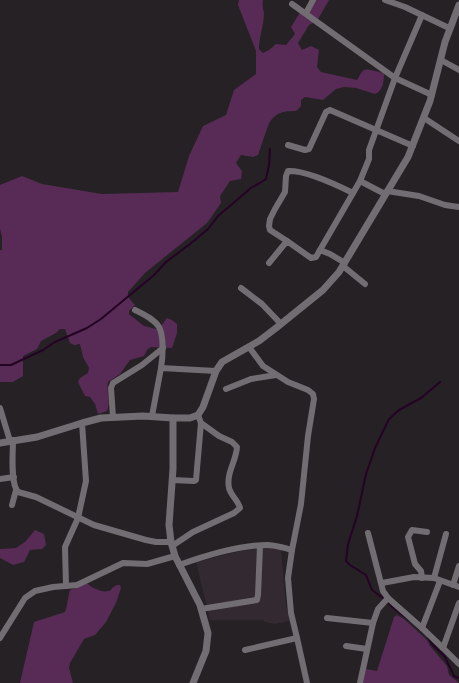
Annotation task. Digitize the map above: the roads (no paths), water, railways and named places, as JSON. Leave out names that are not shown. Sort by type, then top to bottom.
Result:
[{"type":"street","points":[[306,13],[313,0]]},
{"type":"street","points":[[385,0],[422,14],[449,28]]},
{"type":"street","points":[[292,4],[395,78],[432,95]]},
{"type":"street","points":[[0,443],[37,436],[82,423],[113,417],[152,416],[190,418],[198,415],[203,407],[216,371],[224,361],[249,347],[281,324],[323,290],[344,265],[413,146],[432,95],[449,28],[459,5]]},
{"type":"street","points":[[353,193],[331,182],[288,171],[286,176],[286,192],[270,219],[270,230],[311,258],[316,257],[360,182],[369,159],[369,150],[395,78],[422,14]]},
{"type":"street","points":[[441,60],[459,70]]},
{"type":"street","points":[[288,145],[304,150],[309,149],[328,110],[413,146]]},
{"type":"street","points":[[424,118],[459,141]]},
{"type":"street","points":[[360,182],[386,193],[419,196],[445,205],[459,207]]},
{"type":"street","points":[[270,263],[287,241]]},
{"type":"street","points":[[320,250],[330,254],[365,284]]},
{"type":"street","points":[[241,288],[262,304],[281,324]]},
{"type":"street","points":[[135,310],[148,317],[159,326],[161,332],[163,353],[152,416]]},
{"type":"street","points":[[249,347],[263,366],[276,375],[308,390],[313,394],[314,398],[308,436],[301,504],[292,550],[288,584],[292,614],[306,683]]},
{"type":"street","points":[[113,417],[111,388],[113,383],[116,379],[126,376],[142,365],[163,348]]},
{"type":"street","points":[[161,368],[216,371]]},
{"type":"street","points":[[226,389],[251,379],[276,375]]},
{"type":"street","points":[[0,408],[11,441],[16,490],[12,505]]},
{"type":"street","points":[[172,480],[196,480],[201,424],[198,415]]},
{"type":"street","points":[[173,418],[170,525],[171,544],[179,565],[201,609],[208,634],[206,651],[192,683]]},
{"type":"street","points":[[66,586],[65,547],[78,518],[86,481],[82,423]]},
{"type":"street","points":[[16,490],[20,493],[40,498],[94,525],[132,537],[171,544],[234,513],[240,508],[231,495],[228,486],[228,476],[237,447],[232,442],[219,436],[201,424]]},
{"type":"street","points":[[0,479],[14,478]]},
{"type":"street","points":[[422,578],[420,571],[415,564],[408,537],[412,530],[427,532]]},
{"type":"street","points":[[368,533],[386,600],[422,628],[459,664]]},
{"type":"street","points":[[434,578],[446,534]]},
{"type":"street","points":[[179,565],[201,557],[260,546],[274,546],[292,550]]},
{"type":"street","points":[[201,609],[257,600],[260,546]]},
{"type":"street","points":[[0,638],[28,594],[40,589],[77,585],[122,562],[148,564],[175,556]]},
{"type":"street","points":[[382,584],[414,577],[434,578],[456,586],[459,566]]},
{"type":"street","points":[[422,628],[440,581]]},
{"type":"street","points":[[360,683],[373,623],[378,609],[386,600]]},
{"type":"street","points":[[443,648],[459,603]]},
{"type":"street","points":[[327,618],[373,623]]},
{"type":"street","points":[[245,650],[297,638]]},
{"type":"street","points":[[346,646],[367,649]]},
{"type":"waterway","points":[[0,365],[11,365],[43,350],[55,342],[87,328],[101,319],[154,275],[166,262],[208,229],[218,216],[251,188],[266,179],[270,149]]},
{"type":"waterway","points":[[409,620],[372,590],[366,575],[346,561],[348,544],[357,516],[366,474],[375,448],[389,419],[399,410],[421,398],[440,382]]},
{"type":"waterway","points":[[428,637],[432,644],[445,657],[454,676],[459,678]]}]
